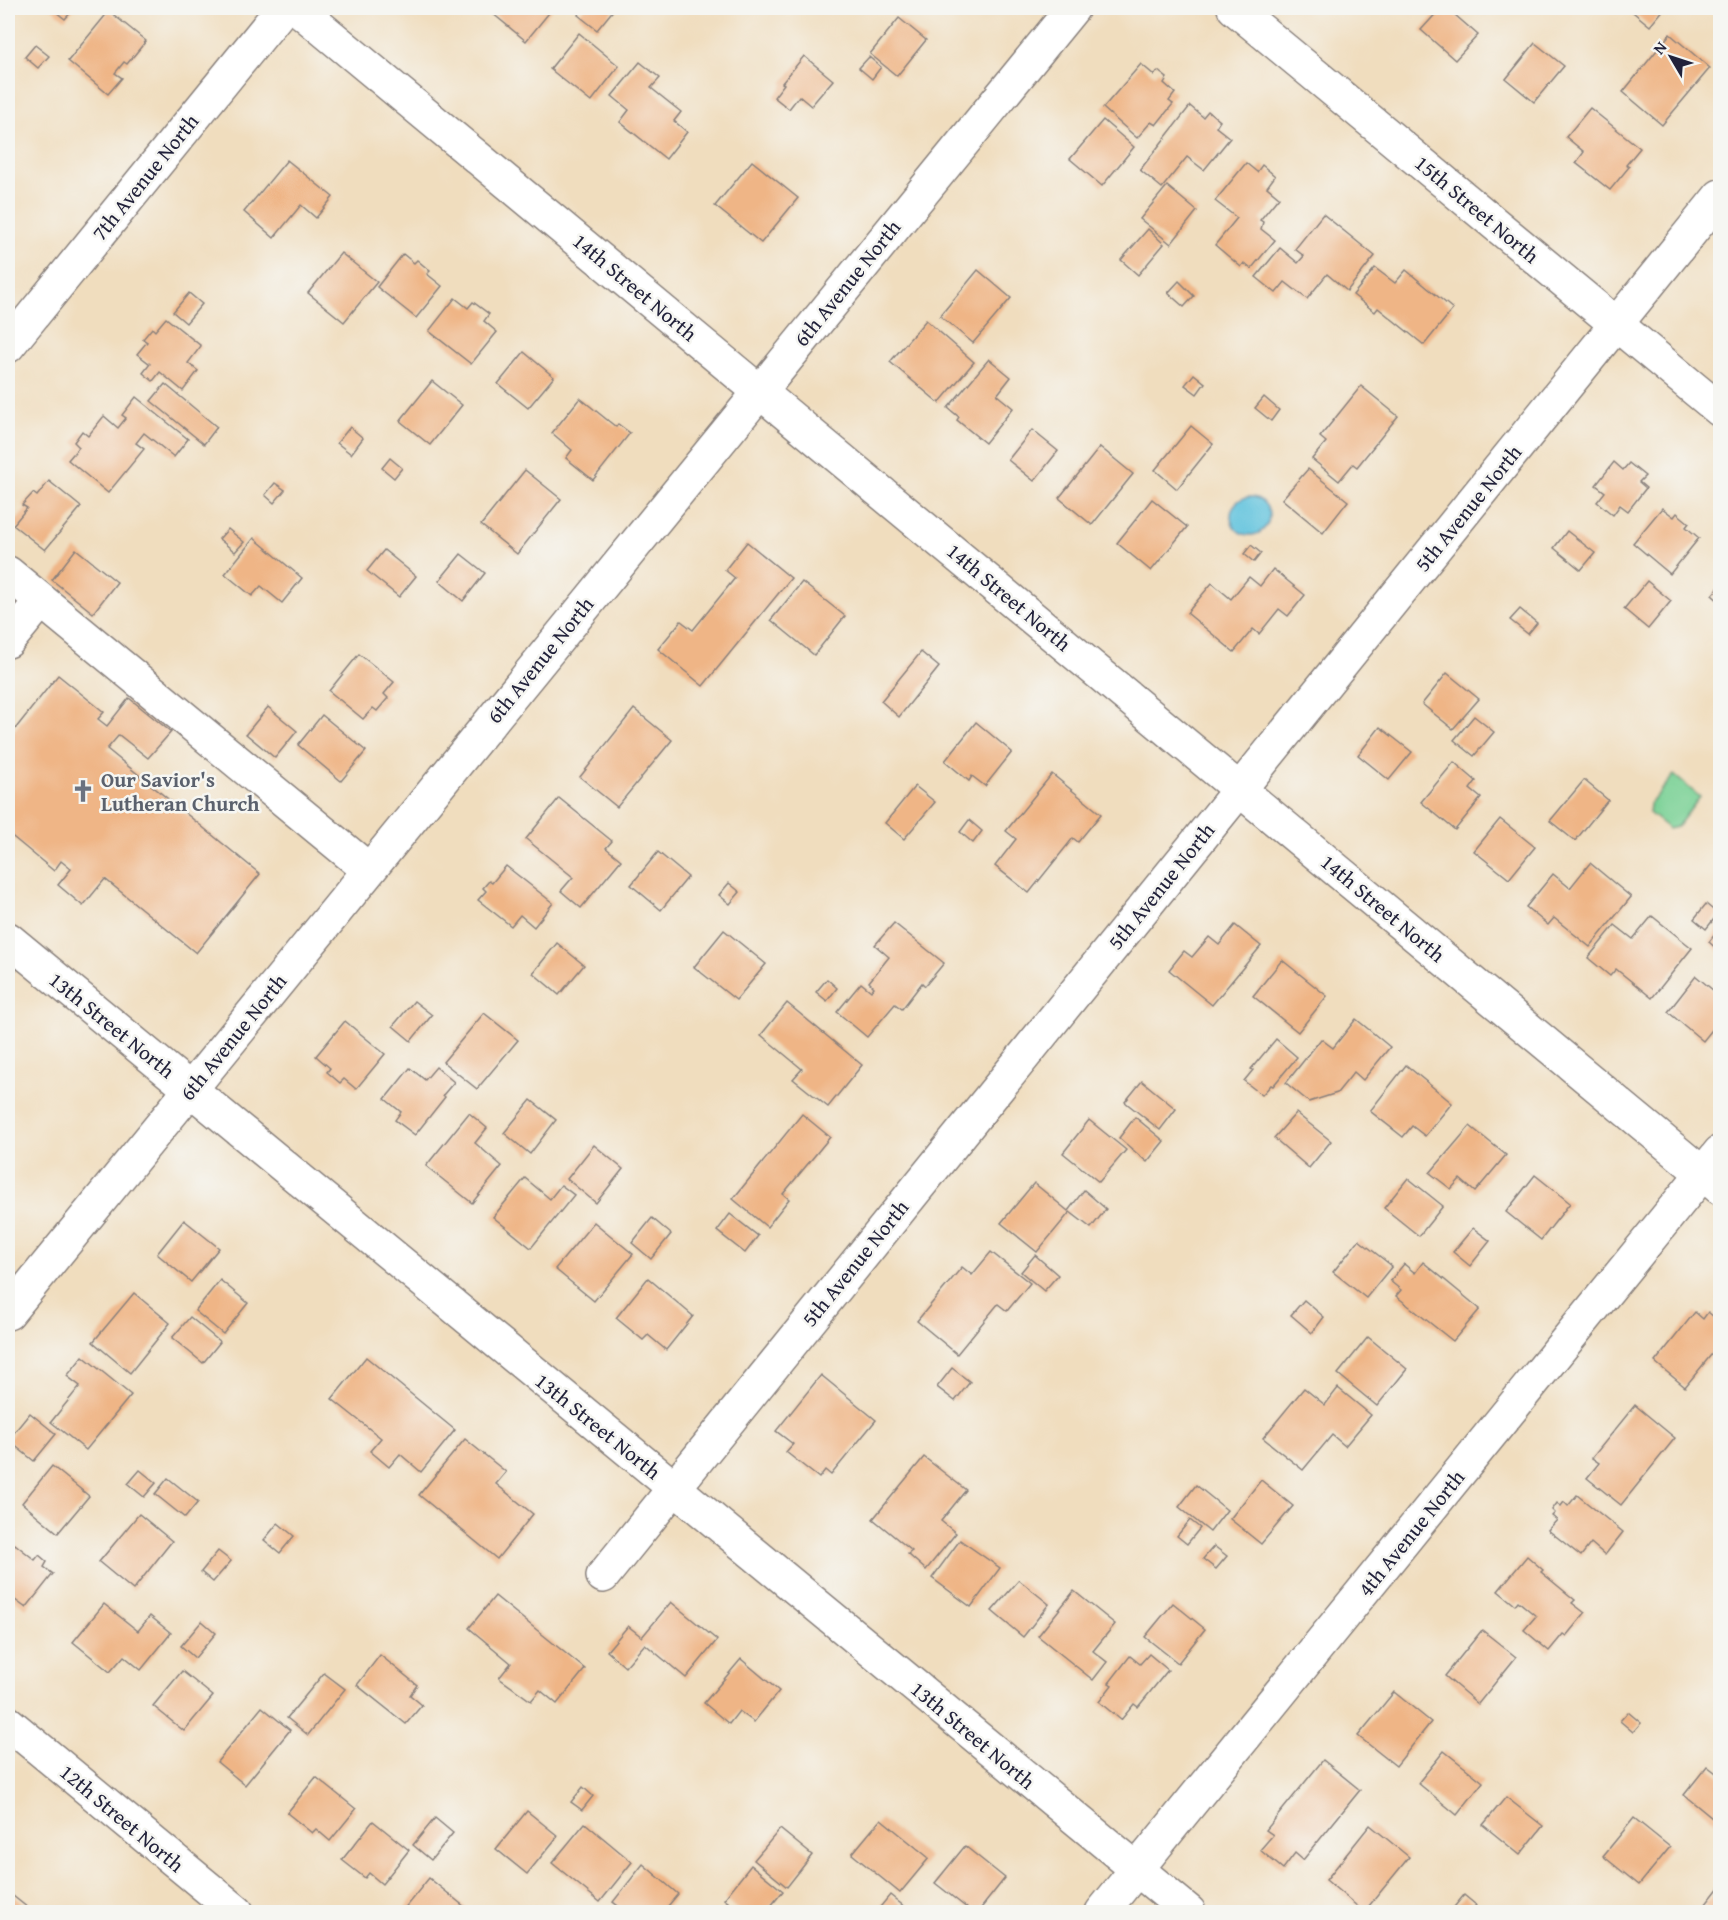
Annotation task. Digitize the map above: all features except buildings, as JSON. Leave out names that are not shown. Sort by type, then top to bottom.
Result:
[{"type":"street","name":"7th Avenue North","points":[[8,346],[283,8]]},
{"type":"street","name":"14th Street North","points":[[297,8],[1240,789],[1715,1171]]},
{"type":"street","name":"6th Avenue North","points":[[8,1313],[1073,8]]},
{"type":"street","name":"15th Street North","points":[[1234,8],[1720,410]]},
{"type":"street","name":"5th Avenue North","points":[[603,1576],[1720,196]]},
{"type":"street","points":[[8,573],[369,870]]},
{"type":"street","points":[[8,640],[41,601]]},
{"type":"street","name":"13th Street North","points":[[8,939],[1189,1912]]},
{"type":"street","name":"4th Avenue North","points":[[1102,1912],[1715,1171]]},
{"type":"street","name":"12th Street North","points":[[8,1723],[237,1912]]},
{"type":"green space","points":[[1674,775],[1700,797],[1677,827],[1669,829],[1649,813],[1650,804]]},
{"type":"water","points":[[1250,497],[1263,503],[1269,516],[1263,529],[1250,535],[1237,529],[1231,516],[1237,503]]},
{"type":"place","name":"Our Savior's Lutheran Church","points":[[83,791]]}]
